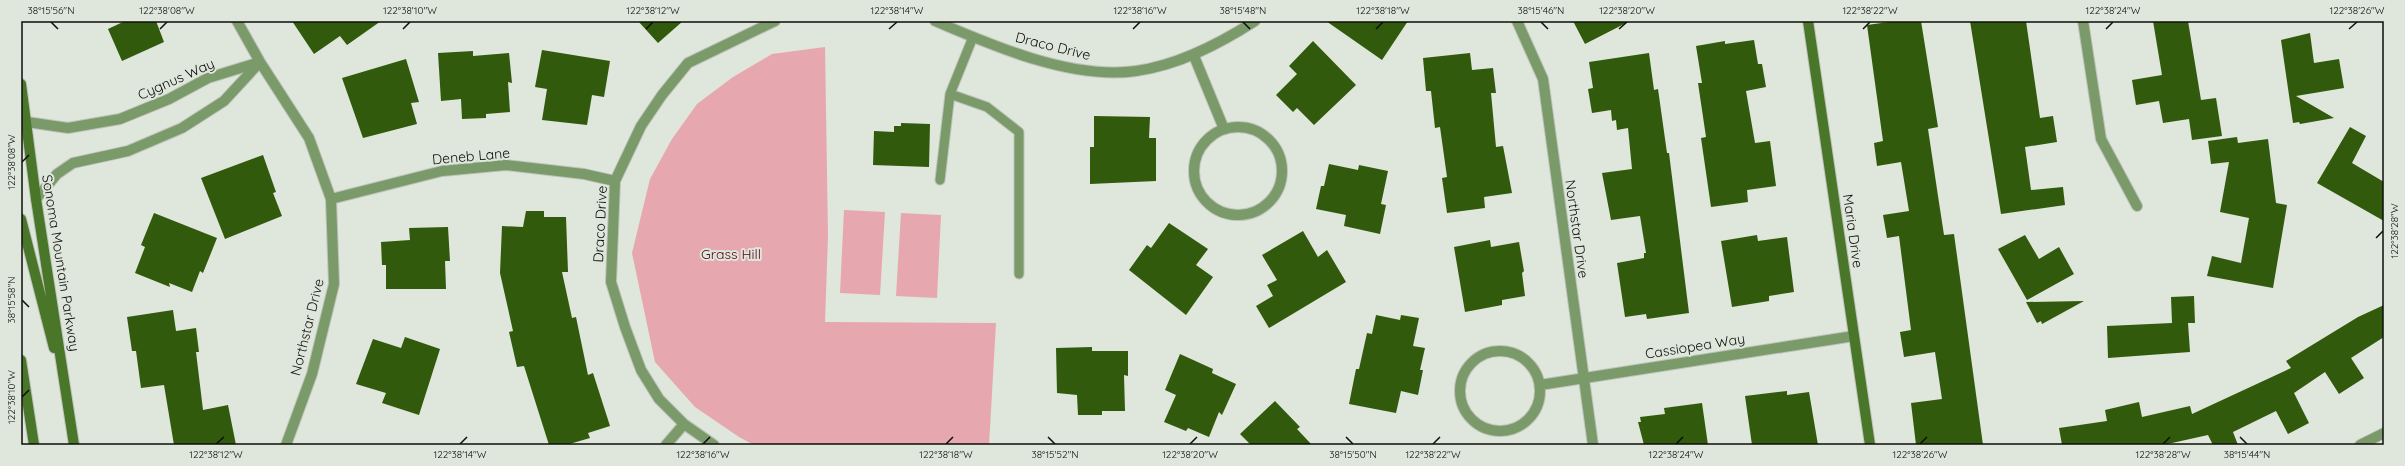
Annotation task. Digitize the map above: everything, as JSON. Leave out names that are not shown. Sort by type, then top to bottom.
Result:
[{"type":"main road","name":"Maria Drive","points":[[1808,21],[1870,445]]},
{"type":"main road","name":"Sonoma Mountain Parkway","points":[[21,84],[24,124],[74,445]]},
{"type":"main road","points":[[21,219],[69,409]]},
{"type":"main road","points":[[21,360],[34,445]]},
{"type":"street","name":"Northstar Drive","points":[[238,21],[260,62],[309,138],[331,199],[334,284],[312,374],[286,445]]},
{"type":"street","name":"Draco Drive","points":[[714,445],[684,424],[659,399],[641,370],[611,282],[615,181],[641,126],[662,95],[688,63],[775,21]]},
{"type":"street","name":"Draco Drive","points":[[935,21],[973,37],[1029,56],[1083,70],[1136,71],[1194,56],[1255,21]]},
{"type":"street","name":"Northstar Drive","points":[[1517,21],[1543,79],[1593,445]]},
{"type":"street","points":[[2083,21],[2101,138],[2137,206]]},
{"type":"street","points":[[1194,56],[1224,129]]},
{"type":"street","name":"Cygnus Way","points":[[24,124],[68,128],[120,119],[170,99],[208,78],[260,62]]},
{"type":"street","points":[[36,199],[57,174],[73,163],[128,151],[182,128],[224,102],[260,62]]},
{"type":"street","points":[[1237,126],[1251,129],[1263,135],[1273,144],[1279,156],[1282,170],[1280,183],[1274,197],[1264,208],[1250,214],[1234,216],[1220,212],[1207,204],[1198,191],[1193,177],[1194,161],[1200,147],[1210,136],[1224,129],[1237,126]]},
{"type":"street","name":"Deneb Lane","points":[[331,199],[442,171],[506,165],[584,174],[615,181]]},
{"type":"street","name":"Cassiopea Way","points":[[1540,385],[1854,336]]},
{"type":"street","points":[[1494,351],[1506,351],[1518,355],[1529,362],[1536,373],[1540,385],[1540,397],[1532,414],[1518,427],[1506,431],[1494,431],[1482,427],[1472,419],[1464,409],[1460,397],[1460,385],[1464,372],[1471,362],[1482,355],[1494,351]]},
{"type":"street","points":[[666,445],[684,424]]},
{"type":"street","points":[[2360,445],[2384,433]]},
{"type":"lane","points":[[940,180],[950,94],[973,37]]},
{"type":"lane","points":[[950,94],[987,107],[1020,132],[1019,274]]},
{"type":"green space","name":"Grass Hill","points":[[825,47],[828,236],[825,322],[996,323],[989,445],[754,445],[739,437],[695,407],[655,362],[632,253],[650,179],[672,139],[697,104],[733,77],[772,54]]},
{"type":"green space","points":[[844,210],[885,212],[880,295],[840,293]]},
{"type":"green space","points":[[901,213],[941,215],[937,298],[896,296]]},
{"type":"building","points":[[125,21],[156,21],[164,42],[122,61],[108,29]]},
{"type":"building","points":[[292,21],[381,21],[347,45],[340,36],[314,54]]},
{"type":"building","points":[[638,21],[683,21],[658,43]]},
{"type":"building","points":[[1326,21],[1408,21],[1382,60]]},
{"type":"building","points":[[1573,21],[1630,21],[1585,44]]},
{"type":"building","points":[[1896,21],[1921,21],[1938,127],[1928,129],[1944,235],[1954,234],[1983,445],[1916,445],[1911,403],[1942,399],[1935,352],[1904,357],[1900,332],[1911,330],[1899,236],[1887,238],[1883,215],[1909,211],[1901,162],[1877,166],[1874,143],[1883,141],[1867,25]]},
{"type":"building","points":[[1970,21],[2026,21],[2040,118],[2053,116],[2057,142],[2025,147],[2031,190],[2063,187],[2065,205],[2001,214]]},
{"type":"building","points":[[2153,21],[2188,21],[2201,100],[2216,98],[2222,136],[2192,140],[2189,119],[2163,123],[2159,101],[2136,105],[2132,80],[2162,75]]},
{"type":"building","points":[[2310,33],[2314,63],[2339,59],[2344,88],[2296,96],[2334,118],[2300,124],[2299,122],[2293,123],[2281,40]]},
{"type":"building","points":[[1754,40],[1758,64],[1762,64],[1766,87],[1746,91],[1755,143],[1770,141],[1776,186],[1747,190],[1748,202],[1711,207],[1701,138],[1706,137],[1698,83],[1702,83],[1696,46],[1725,41],[1725,44]]},
{"type":"building","points":[[1313,41],[1356,85],[1314,125],[1297,108],[1293,112],[1276,95],[1297,74],[1289,66]]},
{"type":"building","points":[[542,50],[610,61],[604,97],[592,95],[587,125],[542,120],[547,89],[535,87]]},
{"type":"building","points":[[473,51],[473,56],[509,53],[512,83],[508,82],[510,112],[486,114],[486,118],[462,119],[461,99],[441,101],[438,53]]},
{"type":"building","points":[[1470,53],[1472,70],[1493,68],[1496,93],[1491,93],[1496,147],[1503,146],[1512,193],[1484,197],[1485,208],[1447,213],[1442,178],[1447,177],[1440,127],[1435,128],[1431,91],[1426,91],[1423,58]]},
{"type":"building","points":[[1649,53],[1654,90],[1658,89],[1667,153],[1669,153],[1689,313],[1647,319],[1646,314],[1625,317],[1617,263],[1644,258],[1644,253],[1646,253],[1640,216],[1611,220],[1602,173],[1632,169],[1628,128],[1617,130],[1616,120],[1612,121],[1611,110],[1592,113],[1588,89],[1593,88],[1589,62]]},
{"type":"building","points":[[406,59],[419,102],[411,103],[417,124],[363,138],[342,78]]},
{"type":"building","points":[[1094,116],[1150,117],[1149,138],[1156,138],[1156,181],[1090,184],[1090,147],[1094,147]]},
{"type":"building","points":[[901,123],[930,124],[929,167],[873,165],[874,131],[894,132],[894,126],[901,126]]},
{"type":"building","points":[[2350,127],[2366,136],[2352,163],[2384,182],[2384,221],[2317,183]]},
{"type":"building","points":[[2237,137],[2238,143],[2268,139],[2276,203],[2287,205],[2273,288],[2207,276],[2212,256],[2241,263],[2249,218],[2220,212],[2229,162],[2211,164],[2208,141]]},
{"type":"building","points":[[263,155],[276,192],[273,193],[282,216],[225,239],[201,178]]},
{"type":"building","points":[[1329,164],[1358,170],[1359,165],[1388,171],[1381,204],[1386,205],[1380,234],[1344,226],[1346,215],[1316,209],[1321,186],[1324,186]]},
{"type":"building","points":[[526,211],[544,211],[544,217],[566,217],[568,272],[562,272],[572,318],[576,317],[588,375],[593,373],[610,426],[588,433],[590,438],[566,445],[549,445],[524,366],[517,367],[509,332],[513,331],[500,273],[502,226],[523,227]]},
{"type":"building","points":[[154,213],[217,238],[203,273],[200,271],[192,292],[169,283],[170,287],[135,273],[145,247],[141,245]]},
{"type":"building","points":[[1169,223],[1208,249],[1196,265],[1213,277],[1186,315],[1129,270],[1147,245],[1151,248]]},
{"type":"building","points":[[448,227],[450,261],[445,261],[446,289],[386,289],[386,265],[382,265],[381,242],[410,240],[409,228]]},
{"type":"building","points":[[1303,231],[1318,257],[1327,250],[1346,282],[1269,328],[1256,306],[1273,296],[1267,285],[1277,280],[1262,255]]},
{"type":"building","points":[[1757,235],[1758,241],[1787,237],[1794,292],[1769,296],[1769,301],[1732,307],[1721,241]]},
{"type":"building","points":[[2025,235],[2039,259],[2059,247],[2074,274],[2027,300],[1998,249]]},
{"type":"building","points":[[1490,240],[1491,247],[1519,242],[1524,271],[1522,273],[1525,296],[1502,300],[1502,305],[1465,312],[1454,247]]},
{"type":"building","points":[[2194,296],[2195,323],[2188,323],[2190,352],[2108,358],[2107,326],[2172,323],[2171,297]]},
{"type":"building","points":[[2084,301],[2042,324],[2041,321],[2037,323],[2026,302]]},
{"type":"building","points":[[2384,305],[2384,337],[2351,358],[2364,378],[2339,394],[2325,372],[2294,393],[2309,423],[2288,434],[2276,411],[2233,432],[2238,445],[2213,445],[2208,435],[2163,445],[2062,445],[2059,428],[2107,421],[2105,410],[2139,402],[2142,417],[2190,406],[2192,414],[2291,368],[2286,361],[2358,317]]},
{"type":"building","points":[[173,310],[176,331],[196,328],[199,352],[196,352],[203,410],[228,405],[236,445],[174,445],[164,385],[141,388],[136,351],[132,351],[127,317]]},
{"type":"building","points":[[1376,315],[1400,320],[1401,315],[1419,318],[1413,346],[1425,348],[1420,370],[1423,370],[1418,395],[1401,391],[1396,413],[1349,404],[1356,369],[1359,369],[1367,333],[1372,334]]},
{"type":"building","points":[[405,337],[440,349],[419,415],[382,403],[386,393],[356,384],[373,339],[401,348]]},
{"type":"building","points":[[1092,347],[1092,351],[1128,351],[1128,376],[1124,375],[1125,411],[1102,411],[1102,415],[1078,415],[1077,395],[1057,393],[1056,348]]},
{"type":"building","points":[[1180,354],[1213,369],[1212,373],[1236,384],[1222,415],[1219,412],[1209,437],[1188,428],[1186,431],[1164,422],[1176,395],[1165,390]]},
{"type":"building","points":[[1787,391],[1787,395],[1809,392],[1818,445],[1752,445],[1745,396]]},
{"type":"building","points":[[1275,401],[1300,427],[1297,429],[1312,445],[1251,445],[1240,434]]},
{"type":"building","points":[[1702,403],[1708,445],[1644,445],[1638,422],[1641,422],[1640,417],[1665,414],[1664,408]]}]
